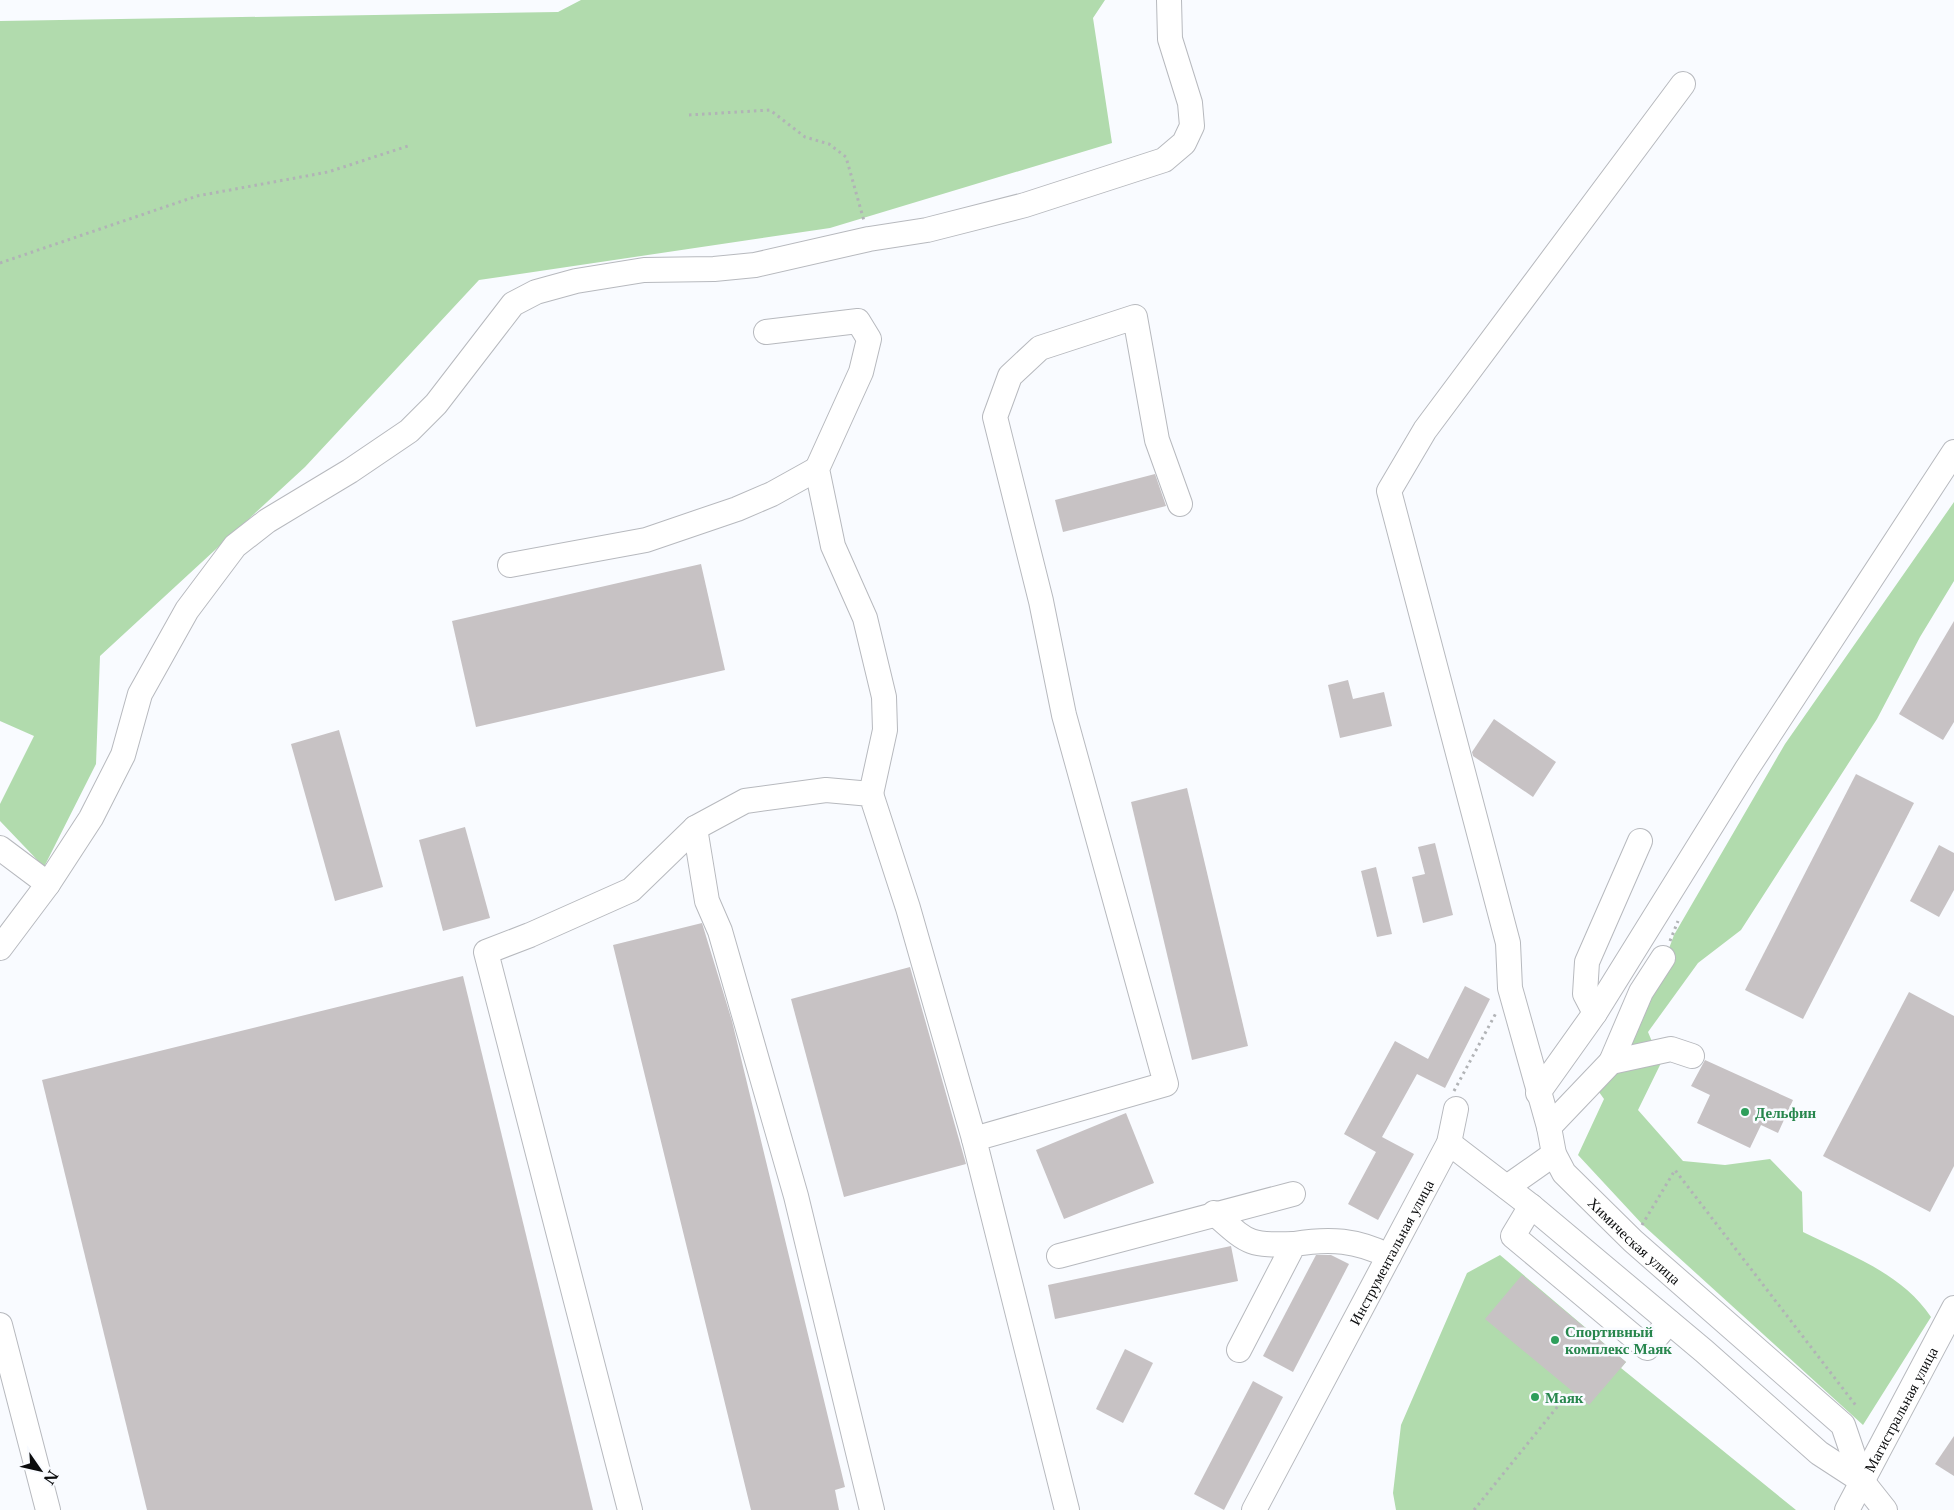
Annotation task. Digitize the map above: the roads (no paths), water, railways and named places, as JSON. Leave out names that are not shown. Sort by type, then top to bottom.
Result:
[{"type":"street","points":[[0,948],[48,884],[91,818],[123,755],[140,694],[187,610],[235,546],[267,521],[350,471],[409,431],[436,404],[513,304],[536,292],[576,282],[644,270],[714,269],[755,265],[869,239],[927,230],[1025,205],[1164,160],[1184,142],[1192,126],[1190,103],[1170,39],[1169,0]]},
{"type":"street","name":"Химическая улица","points":[[1683,84],[1425,430],[1389,491],[1508,943],[1510,988],[1549,1127],[1554,1154],[1564,1173],[1633,1241],[1843,1425],[1862,1481]]},
{"type":"street","points":[[974,1139],[1166,1084],[1064,715],[1041,600],[995,417],[1010,376],[1040,348],[1135,317],[1157,440],[1180,504]]},
{"type":"street","points":[[766,332],[858,321],[869,339],[861,372],[817,469],[833,546],[865,618],[884,697],[885,730],[871,794],[908,908],[974,1139],[1067,1510]]},
{"type":"street","points":[[1538,1093],[1595,1013],[1751,762],[1954,452]]},
{"type":"street","points":[[510,565],[646,540],[737,509],[772,494],[817,469]]},
{"type":"street","points":[[630,1510],[486,952],[631,890],[695,828],[745,801],[826,790],[871,794]]},
{"type":"street","points":[[695,828],[707,901],[720,931],[796,1196],[872,1510]]},
{"type":"street","points":[[1595,1013],[1585,994],[1587,962],[1640,841]]},
{"type":"street","points":[[0,848],[48,884]]},
{"type":"street","points":[[1549,1127],[1574,1098],[1610,1062],[1641,992],[1663,958]]},
{"type":"street","points":[[1610,1062],[1671,1049],[1692,1056]]},
{"type":"street","name":"Инструментальная улица","points":[[1254,1510],[1449,1144],[1456,1109]]},
{"type":"street","name":"Химическая улица","points":[[1449,1144],[1531,1206],[1670,1322],[1819,1453],[1862,1481],[1885,1510]]},
{"type":"street","points":[[1507,1187],[1554,1154]]},
{"type":"street","points":[[1060,1256],[1293,1194]]},
{"type":"street","points":[[1531,1206],[1513,1236],[1602,1311],[1647,1348],[1670,1322]]},
{"type":"street","points":[[1214,1214],[1243,1238],[1261,1245],[1294,1244],[1324,1239],[1366,1245],[1389,1256]]},
{"type":"street","points":[[1239,1350],[1294,1244]]},
{"type":"street","name":"Магистральная улица","points":[[1847,1510],[1953,1312]]},
{"type":"street","points":[[0,1325],[6,1382],[48,1510]]},
{"type":"place","name":"Дельфин","points":[[1745,1112]]},
{"type":"place","name":"Спортивный комплекс Маяк","points":[[1555,1340]]},
{"type":"place","name":"Маяк","points":[[1535,1397]]}]
